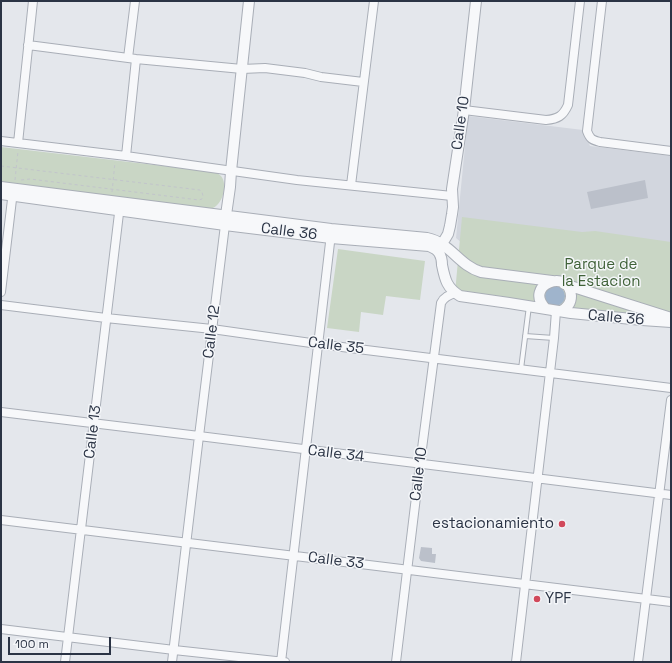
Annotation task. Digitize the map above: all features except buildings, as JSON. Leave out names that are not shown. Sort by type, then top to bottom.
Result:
[{"type":"street","points":[[18,143],[33,1]]},
{"type":"street","points":[[126,156],[135,1]]},
{"type":"street","name":"Calle 12","points":[[172,662],[230,187],[230,170],[249,1]]},
{"type":"street","points":[[352,185],[374,1]]},
{"type":"street","name":"Calle 10","points":[[442,244],[448,234],[453,207],[452,189],[464,110],[476,1]]},
{"type":"street","points":[[464,110],[546,120],[554,119],[565,112],[568,105],[580,1]]},
{"type":"street","points":[[602,1],[587,131],[590,138],[600,142],[671,151]]},
{"type":"street","points":[[28,45],[132,58],[242,69],[265,68],[364,82]]},
{"type":"street","points":[[1,141],[126,156],[297,180],[452,196]]},
{"type":"street","name":"Calle 36","points":[[1,187],[226,220],[429,246],[436,249],[440,253],[446,282],[451,289],[460,296],[571,313],[671,322]]},
{"type":"street","points":[[1,292],[14,188]]},
{"type":"street","name":"Calle 36","points":[[1,194],[14,188]]},
{"type":"street","name":"Calle 13","points":[[65,662],[106,318],[117,204]]},
{"type":"street","points":[[1,629],[283,662],[293,556],[331,233]]},
{"type":"street","name":"Calle 36","points":[[331,233],[432,239],[449,249],[467,266],[481,272],[552,281]]},
{"type":"street","points":[[556,281],[564,284],[570,290],[571,299],[568,306],[554,310],[541,303],[540,295],[542,288],[548,283],[556,281]]},
{"type":"street","name":"Calle 36","points":[[564,284],[671,318]]},
{"type":"street","name":"Calle 10","points":[[396,662],[441,302],[446,297],[455,293]]},
{"type":"street","name":"Calle 35","points":[[1,305],[212,329],[318,344],[671,388]]},
{"type":"street","points":[[516,662],[554,338],[554,310]]},
{"type":"street","points":[[638,662],[671,400]]},
{"type":"street","name":"Calle 34","points":[[1,412],[671,495]]},
{"type":"street","name":"Calle 33","points":[[1,520],[671,602]]},
{"type":"lane","points":[[521,369],[528,306]]},
{"type":"lane","points":[[525,336],[554,338]]},
{"type":"path","points":[[14,188],[18,143]]},
{"type":"path","points":[[116,155],[112,189],[117,204]]},
{"type":"path","points":[[1,166],[200,190],[203,196],[198,200],[30,179],[20,180],[14,188]]},
{"type":"shaded area","points":[[468,116],[583,130],[590,146],[671,156],[671,300],[476,255],[456,238]]},
{"type":"green space","points":[[1,147],[215,172],[223,179],[223,196],[216,206],[204,209],[1,183]]},
{"type":"green space","name":"Parque de la Estacion","points":[[462,217],[582,232],[595,231],[671,242],[671,322],[455,293]]},
{"type":"green space","points":[[338,249],[425,261],[420,300],[386,296],[383,315],[361,312],[359,332],[327,328]]},
{"type":"water","points":[[555,286],[562,289],[565,296],[562,303],[555,306],[548,303],[545,296],[548,289]]},
{"type":"place","name":"estacionamiento","points":[[562,524]]},
{"type":"place","name":"YPF","points":[[537,599]]}]
